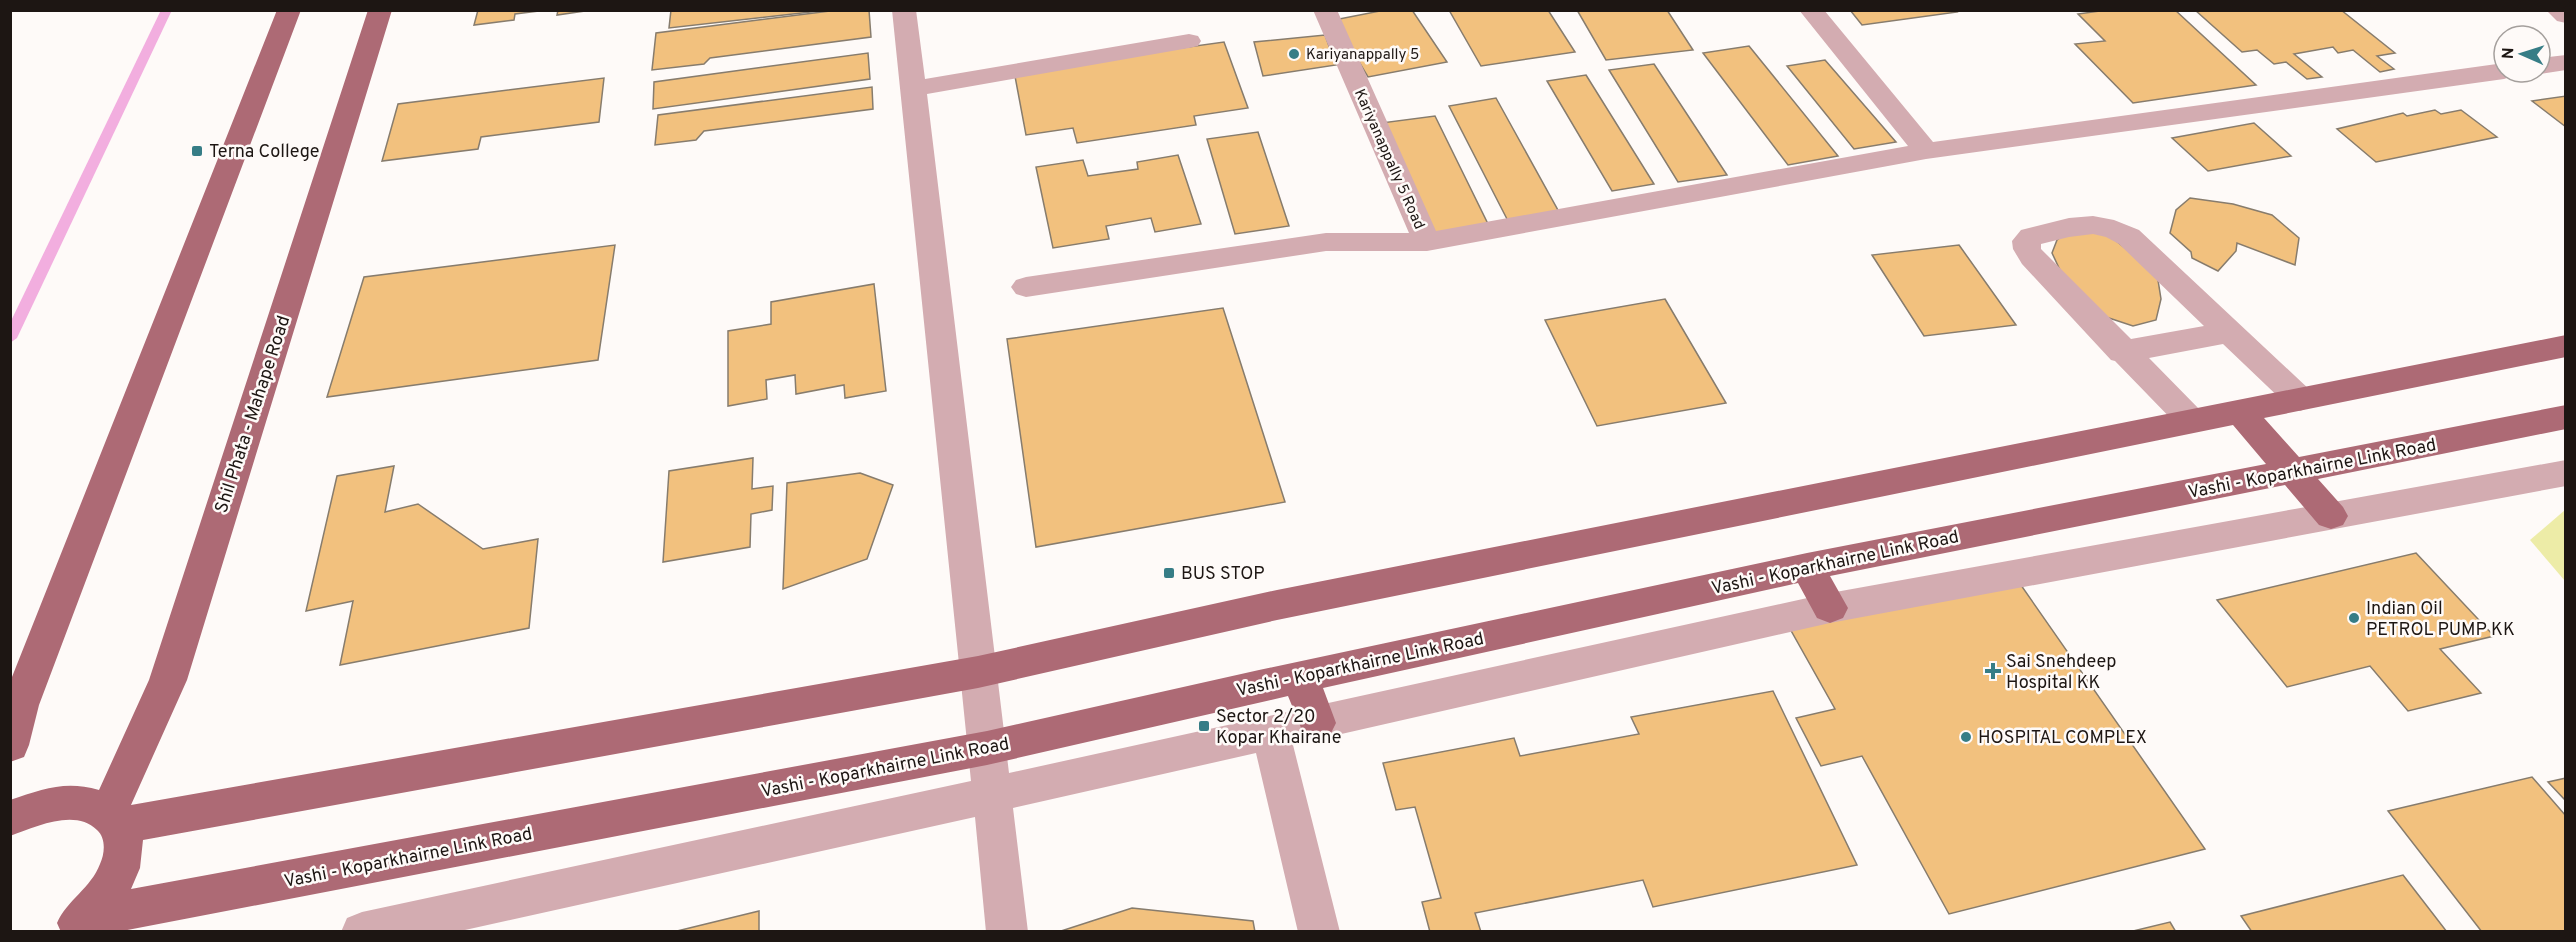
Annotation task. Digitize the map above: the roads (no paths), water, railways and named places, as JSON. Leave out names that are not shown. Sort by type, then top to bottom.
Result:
[{"type":"main road","points":[[10,745],[20,705],[289,10]]},
{"type":"main road","name":"Shil Phata - Mahape Road","points":[[116,818],[168,680],[380,10]]},
{"type":"main road","points":[[116,818],[978,672],[1277,605],[2565,346]]},
{"type":"main road","points":[[2239,411],[2331,516]]},
{"type":"main road","name":"Vashi - Koparkhairne Link Road","points":[[75,925],[987,748],[1300,677],[1807,567],[2565,417]]},
{"type":"main road","points":[[1807,567],[1830,608]]},
{"type":"main road","points":[[1300,677],[1317,723]]},
{"type":"main road","points":[[10,818],[41,805],[74,801],[99,805],[116,818],[124,852],[119,867],[104,895],[75,925]]},
{"type":"street","points":[[904,10],[1007,932]]},
{"type":"street","name":"Kariyanappally 5 Road","points":[[1324,10],[1427,242]]},
{"type":"street","points":[[1811,10],[1926,151]]},
{"type":"street","points":[[2558,10],[2565,16]]},
{"type":"street","points":[[913,88],[1190,41]]},
{"type":"street","points":[[1026,287],[1326,242],[1427,242],[1926,151],[2492,73]]},
{"type":"street","points":[[2191,420],[2122,352],[2032,257],[2027,249],[2026,241],[2031,237],[2088,224],[2113,227],[2128,237],[2300,399]]},
{"type":"street","points":[[2122,352],[2229,332]]},
{"type":"street","points":[[362,932],[1271,734],[1830,608],[2565,473]]},
{"type":"street","points":[[1271,734],[1319,932]]},
{"type":"waterway","points":[[10,338],[167,10]]},
{"type":"place","name":"Kariyanappally 5","points":[[1294,54]]},
{"type":"place","name":"Terna College","points":[[197,151]]},
{"type":"place","name":"BUS STOP","points":[[1169,573]]},
{"type":"place","name":"Indian Oil PETROL PUMP KK","points":[[2354,618]]},
{"type":"place","name":"Sai Snehdeep Hospital KK","points":[[1993,671]]},
{"type":"place","name":"Sector 2/20 Kopar Khairane","points":[[1204,726]]},
{"type":"place","name":"HOSPITAL COMPLEX","points":[[1966,737]]}]
